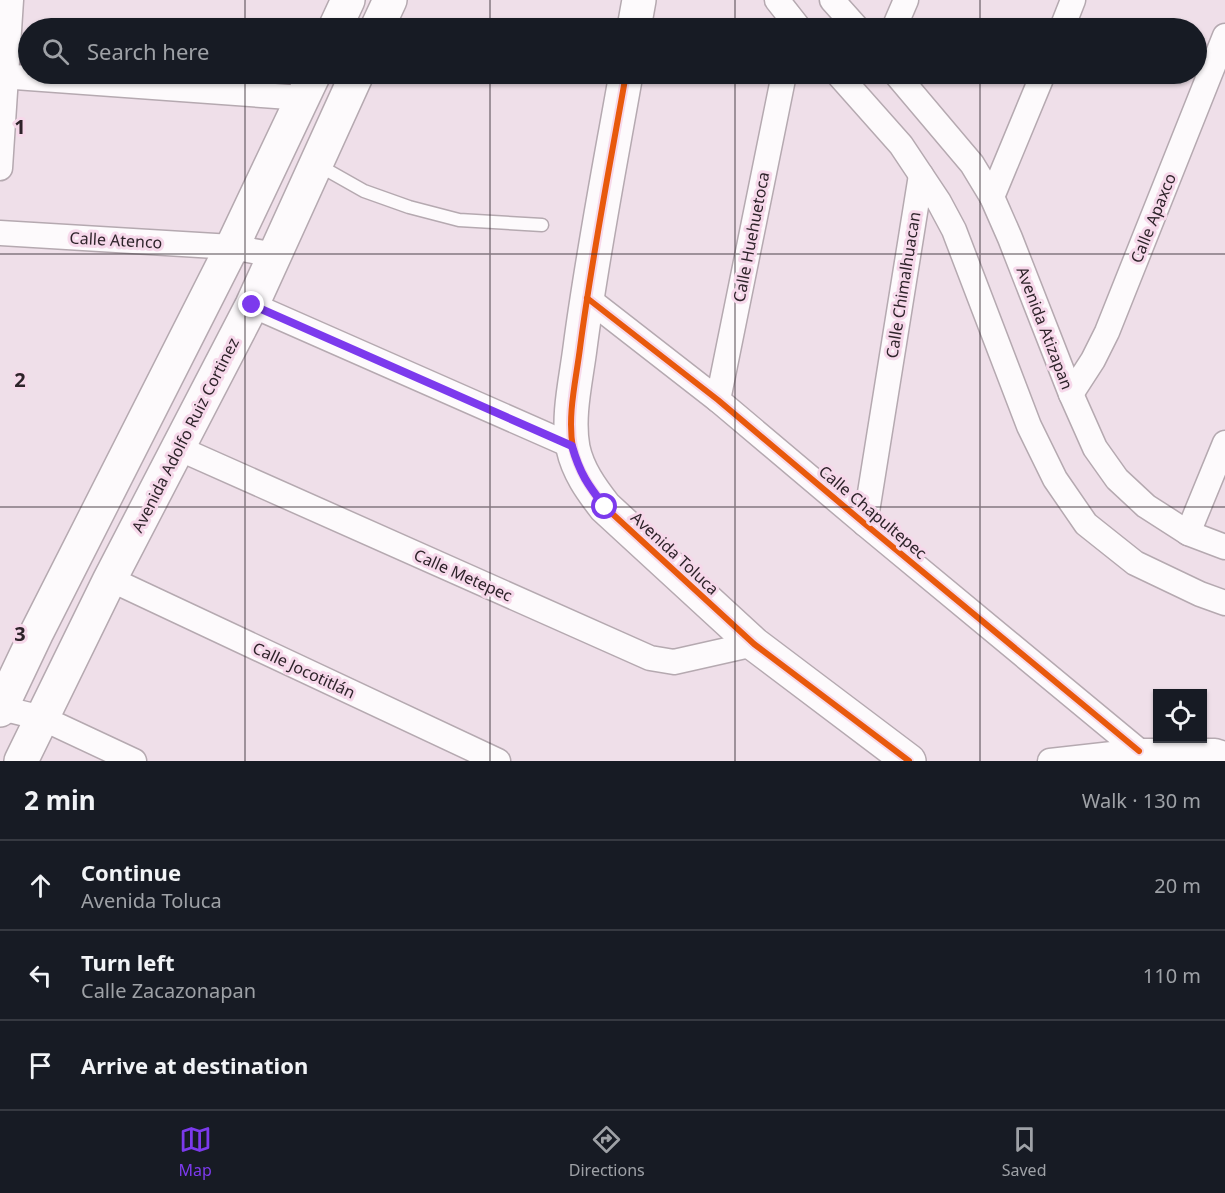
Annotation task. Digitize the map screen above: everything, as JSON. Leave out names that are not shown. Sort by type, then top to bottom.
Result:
[{"type":"main road","points":[[340,18],[348,0]]},
{"type":"main road","points":[[382,18],[390,0]]},
{"type":"main road","points":[[636,18],[639,0]]},
{"type":"main road","name":"Avenida Adolfo Ruiz Cortinez","points":[[21,761],[111,579],[252,305],[353,84]]},
{"type":"main road","name":"Avenida Toluca","points":[[624,84],[587,298],[571,416],[572,446],[578,466],[588,485],[605,507],[754,644],[909,761]]},
{"type":"main road","points":[[0,709],[232,247],[309,86]]},
{"type":"street","points":[[0,168],[3,76],[11,0]]},
{"type":"street","points":[[777,0],[789,18]]},
{"type":"street","points":[[832,0],[848,18]]},
{"type":"street","points":[[898,18],[906,0]]},
{"type":"street","points":[[1066,18],[1073,0]]},
{"type":"street","name":"Calle Apaxco","points":[[1207,81],[1225,36]]},
{"type":"street","points":[[3,76],[18,76]]},
{"type":"street","points":[[248,84],[309,86]]},
{"type":"street","name":"Calle Huehuetoca","points":[[718,400],[782,84]]},
{"type":"street","points":[[847,84],[901,146],[939,202],[954,230],[1029,426],[1055,479],[1086,524],[1135,563],[1200,594],[1225,603]]},
{"type":"street","name":"Avenida Atizapan","points":[[904,84],[972,164],[992,197],[1095,448],[1117,479],[1146,507],[1188,533],[1225,547]]},
{"type":"street","points":[[992,197],[1039,84]]},
{"type":"street","name":"Calle Apaxco","points":[[1071,394],[1093,360],[1107,332],[1206,84]]},
{"type":"street","name":"Calle Chimalhuacan","points":[[866,524],[921,175]]},
{"type":"street","name":"Calle Atenco","points":[[0,233],[232,247],[275,255]]},
{"type":"street","name":"Calle Chapultepec","points":[[587,298],[718,400],[1139,751]]},
{"type":"street","points":[[252,305],[572,446]]},
{"type":"street","points":[[1188,533],[1225,443]]},
{"type":"street","name":"Calle Metepec","points":[[178,448],[650,658],[674,662],[754,644]]},
{"type":"street","name":"Calle Jocotitlán","points":[[111,579],[498,761]]},
{"type":"street","points":[[0,709],[42,718],[134,761]]},
{"type":"street","points":[[1050,761],[1139,751],[1215,751],[1225,754]]},
{"type":"lane","points":[[317,164],[364,191],[409,207],[459,220],[542,225]]},
{"type":"cycle path","points":[[624,84],[596,245],[573,398],[571,436],[578,464],[605,507],[754,644],[909,761]]},
{"type":"cycle path","points":[[587,298],[718,400],[1139,751]]},
{"type":"route","points":[[252,305],[572,446],[578,466],[588,485],[605,507]]}]
